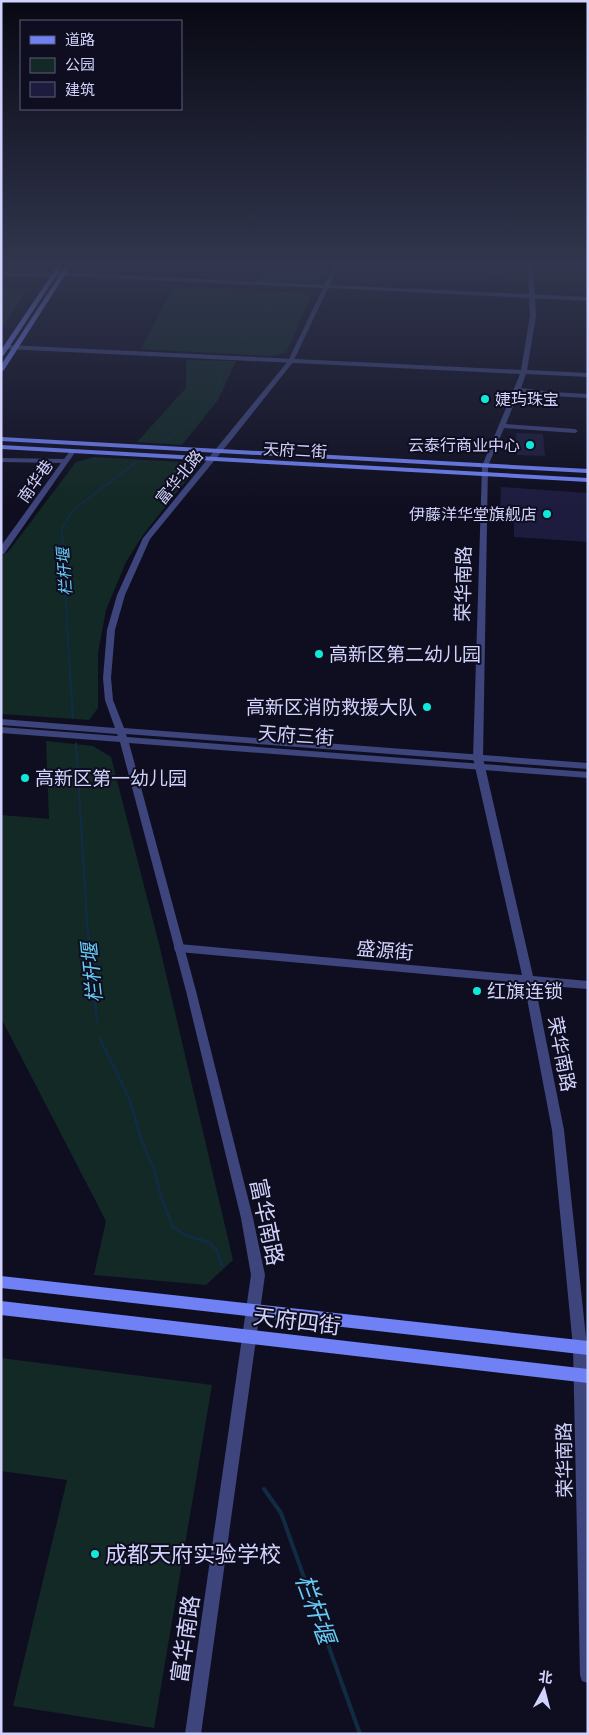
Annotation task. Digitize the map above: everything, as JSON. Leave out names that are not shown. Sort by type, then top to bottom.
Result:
[{"type":"main road","points":[[1,355],[6,347]]},
{"type":"main road","points":[[1,370],[15,347]]},
{"type":"main road","name":"天府二街","points":[[1,439],[218,451],[485,470],[588,480]]},
{"type":"main road","name":"天府二街","points":[[1,447],[212,459],[485,470],[588,471]]},
{"type":"main road","name":"天府四街","points":[[1,1282],[584,1348]]},
{"type":"main road","name":"天府四街","points":[[1,1308],[584,1375]]},
{"type":"street","name":"富华北路","points":[[120,734],[109,700],[107,660],[111,630],[119,600],[147,538],[291,361],[298,345]]},
{"type":"street","points":[[485,470],[524,372],[529,345]]},
{"type":"street","points":[[6,347],[588,375]]},
{"type":"street","points":[[517,389],[551,394],[588,396]]},
{"type":"street","points":[[501,426],[575,431]]},
{"type":"street","name":"南华巷","points":[[1,552],[73,451]]},
{"type":"street","points":[[1,460],[66,461]]},
{"type":"street","name":"荣华南路","points":[[485,470],[478,762],[529,980],[558,1130],[584,1348],[588,1675]]},
{"type":"street","name":"天府三街","points":[[1,722],[92,733],[478,762],[588,775]]},
{"type":"street","name":"天府三街","points":[[1,730],[58,730]]},
{"type":"street","name":"富华南路","points":[[120,734],[179,948],[247,1218],[258,1275],[193,1734]]},
{"type":"street","name":"天府三街","points":[[478,762],[588,766]]},
{"type":"street","name":"盛源街","points":[[179,948],[588,985]]},
{"type":"green space","points":[[143,345],[290,345],[286,353],[271,356],[141,349]]},
{"type":"green space","points":[[186,360],[236,361],[218,400],[182,445],[137,442],[186,388]]},
{"type":"green space","points":[[94,457],[181,462],[193,472],[143,535],[126,562],[106,610],[98,653],[98,708],[89,720],[1,714],[1,556],[8,552],[76,462]]},
{"type":"green space","points":[[46,741],[93,746],[111,757],[159,944],[233,1260],[206,1285],[94,1275],[106,1221],[1,1018],[1,815],[49,819]]},
{"type":"green space","name":"成都天府实验学校","points":[[1,1358],[212,1385],[154,1728],[13,1706],[67,1480],[1,1471]]},
{"type":"building","name":"云泰行商业中心","points":[[516,433],[543,434],[545,456],[517,455]]},
{"type":"building","name":"伊藤洋华堂旗舰店","points":[[501,487],[588,493],[588,542],[514,537],[514,515],[500,514]]},
{"type":"waterway","name":"栏杆堰","points":[[219,353],[228,345]]},
{"type":"waterway","name":"栏杆堰","points":[[169,438],[200,412],[214,395],[220,379],[214,360]]},
{"type":"waterway","name":"栏杆堰","points":[[164,442],[170,437]]},
{"type":"waterway","name":"栏杆堰","points":[[69,658],[62,529],[72,511],[138,461]]},
{"type":"waterway","name":"栏杆堰","points":[[69,656],[73,718]]},
{"type":"waterway","name":"栏杆堰","points":[[76,744],[88,936]]},
{"type":"waterway","name":"栏杆堰","points":[[88,935],[97,1021]]},
{"type":"waterway","name":"栏杆堰","points":[[100,1039],[129,1098],[141,1139],[154,1169],[161,1197],[173,1227],[187,1236],[209,1242],[217,1251],[222,1265]]},
{"type":"waterway","name":"栏杆堰","points":[[264,1489],[281,1513],[360,1734]]},
{"type":"place","name":"婕玙珠宝","points":[[485,399]]},
{"type":"place","name":"云泰行商业中心","points":[[530,445]]},
{"type":"place","name":"伊藤洋华堂旗舰店","points":[[547,514]]},
{"type":"place","name":"高新区第二幼儿园","points":[[319,654]]},
{"type":"place","name":"高新区消防救援大队","points":[[427,707]]},
{"type":"place","name":"高新区第一幼儿园","points":[[25,778]]},
{"type":"place","name":"红旗连锁","points":[[477,991]]},
{"type":"place","name":"成都天府实验学校","points":[[95,1554]]}]
